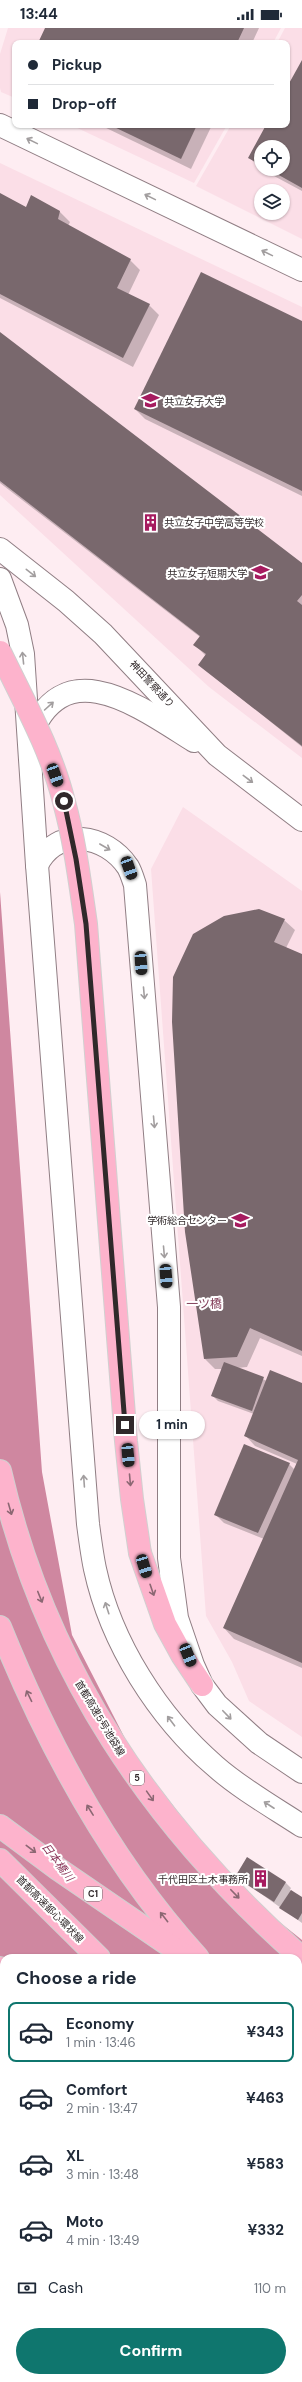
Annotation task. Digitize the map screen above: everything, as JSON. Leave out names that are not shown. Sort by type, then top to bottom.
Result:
[{"type":"highway","points":[[0,652],[46,749],[64,801],[76,859],[86,932],[128,1463],[140,1553],[165,1624],[182,1655],[202,1685]]},
{"type":"highway","name":"首都高速5号池袋線","points":[[0,1471],[26,1561],[58,1643],[87,1702],[121,1755],[157,1806],[201,1858],[267,1927],[297,1954]]},
{"type":"highway","points":[[0,1627],[22,1681],[74,1784],[143,1891],[195,1954]]},
{"type":"highway","name":"C1","points":[[0,1826],[70,1878],[182,1954]]},
{"type":"highway","name":"首都高速都心環状線","points":[[0,1860],[95,1954]]},
{"type":"street","points":[[0,125],[302,270]]},
{"type":"street","name":"神田警察通り","points":[[0,550],[66,601],[103,634],[217,755],[302,820]]},
{"type":"street","points":[[0,578],[9,598],[22,647],[30,738],[37,865],[87,1516],[95,1570],[109,1613],[128,1656],[152,1696],[181,1734],[215,1767],[302,1826]]},
{"type":"street","points":[[30,738],[37,720],[46,708],[58,698],[72,692],[87,690],[104,692],[121,698],[217,755]]},
{"type":"street","points":[[37,865],[42,855],[51,846],[65,840],[78,838],[91,840],[118,855],[129,868],[135,885],[169,1307],[170,1558],[177,1618],[184,1644],[202,1685],[217,1705],[237,1725],[259,1743],[302,1772]]},
{"type":"shaded area","points":[[8,28],[281,28],[275,40],[12,40],[12,97],[1,92],[0,54]]},
{"type":"shaded area","points":[[285,28],[302,28],[302,239],[264,220],[290,220],[290,184],[254,184],[254,215],[196,186],[229,128],[290,128],[290,40],[279,40]]},
{"type":"shaded area","points":[[77,128],[225,128],[194,183]]},
{"type":"shaded area","name":"共立女子大学","points":[[0,163],[302,307],[302,758],[209,687],[0,495]]},
{"type":"shaded area","name":"学術総合センター","points":[[183,807],[302,891],[302,1737],[249,1701],[232,1662],[206,1616],[151,869]]},
{"type":"water","name":"日本橋川","points":[[0,892],[42,1472],[72,1635],[133,1754],[238,1889],[302,1940],[302,1954],[0,1954]]},
{"type":"building","points":[[45,28],[244,28],[238,40],[39,40]]},
{"type":"building","points":[[302,60],[302,188],[281,176],[290,176],[290,140],[258,140],[264,128],[290,128],[290,82]]},
{"type":"building","points":[[116,128],[196,128],[181,159]]},
{"type":"building","points":[[254,147],[254,161],[248,158]]},
{"type":"building","points":[[0,193],[26,207],[31,195],[60,211],[58,219],[131,259],[117,288],[150,304],[123,358],[0,294]]},
{"type":"building","points":[[201,272],[302,321],[302,491],[134,409]]},
{"type":"building","name":"共立女子中学高等学校","points":[[0,332],[302,563],[302,595],[297,601],[302,605],[302,746],[198,665],[206,654],[193,645],[200,636],[0,481]]},
{"type":"building","name":"学術総合センター","points":[[259,909],[285,919],[274,942],[302,954],[302,1351],[250,1328],[237,1357],[204,1359],[185,1232],[172,1022],[173,977],[193,934],[224,916]]},
{"type":"building","points":[[224,1362],[264,1377],[252,1411],[211,1396]]},
{"type":"building","points":[[270,1370],[302,1383],[302,1663],[223,1628],[298,1460],[244,1436]]},
{"type":"building","points":[[244,1444],[290,1463],[258,1533],[214,1515]]},
{"type":"building","name":"千代田区土木事務所","points":[[247,1857],[286,1882],[274,1902],[235,1877]]},
{"type":"building","points":[[291,1890],[302,1897],[302,1913],[298,1920],[279,1908]]},
{"type":"place","name":"共立女子大学","points":[[151,401]]},
{"type":"place","name":"共立女子中学高等学校","points":[[151,522]]},
{"type":"place","name":"共立女子短期大学","points":[[260,573]]},
{"type":"place","name":"学術総合センター","points":[[240,1220]]},
{"type":"place","name":"千代田区土木事務所","points":[[261,1879]]},
{"type":"district","name":"一ツ橋","points":[[204,1304]]},
{"type":"route","points":[[64,801],[76,859],[86,924],[125,1425]]}]
